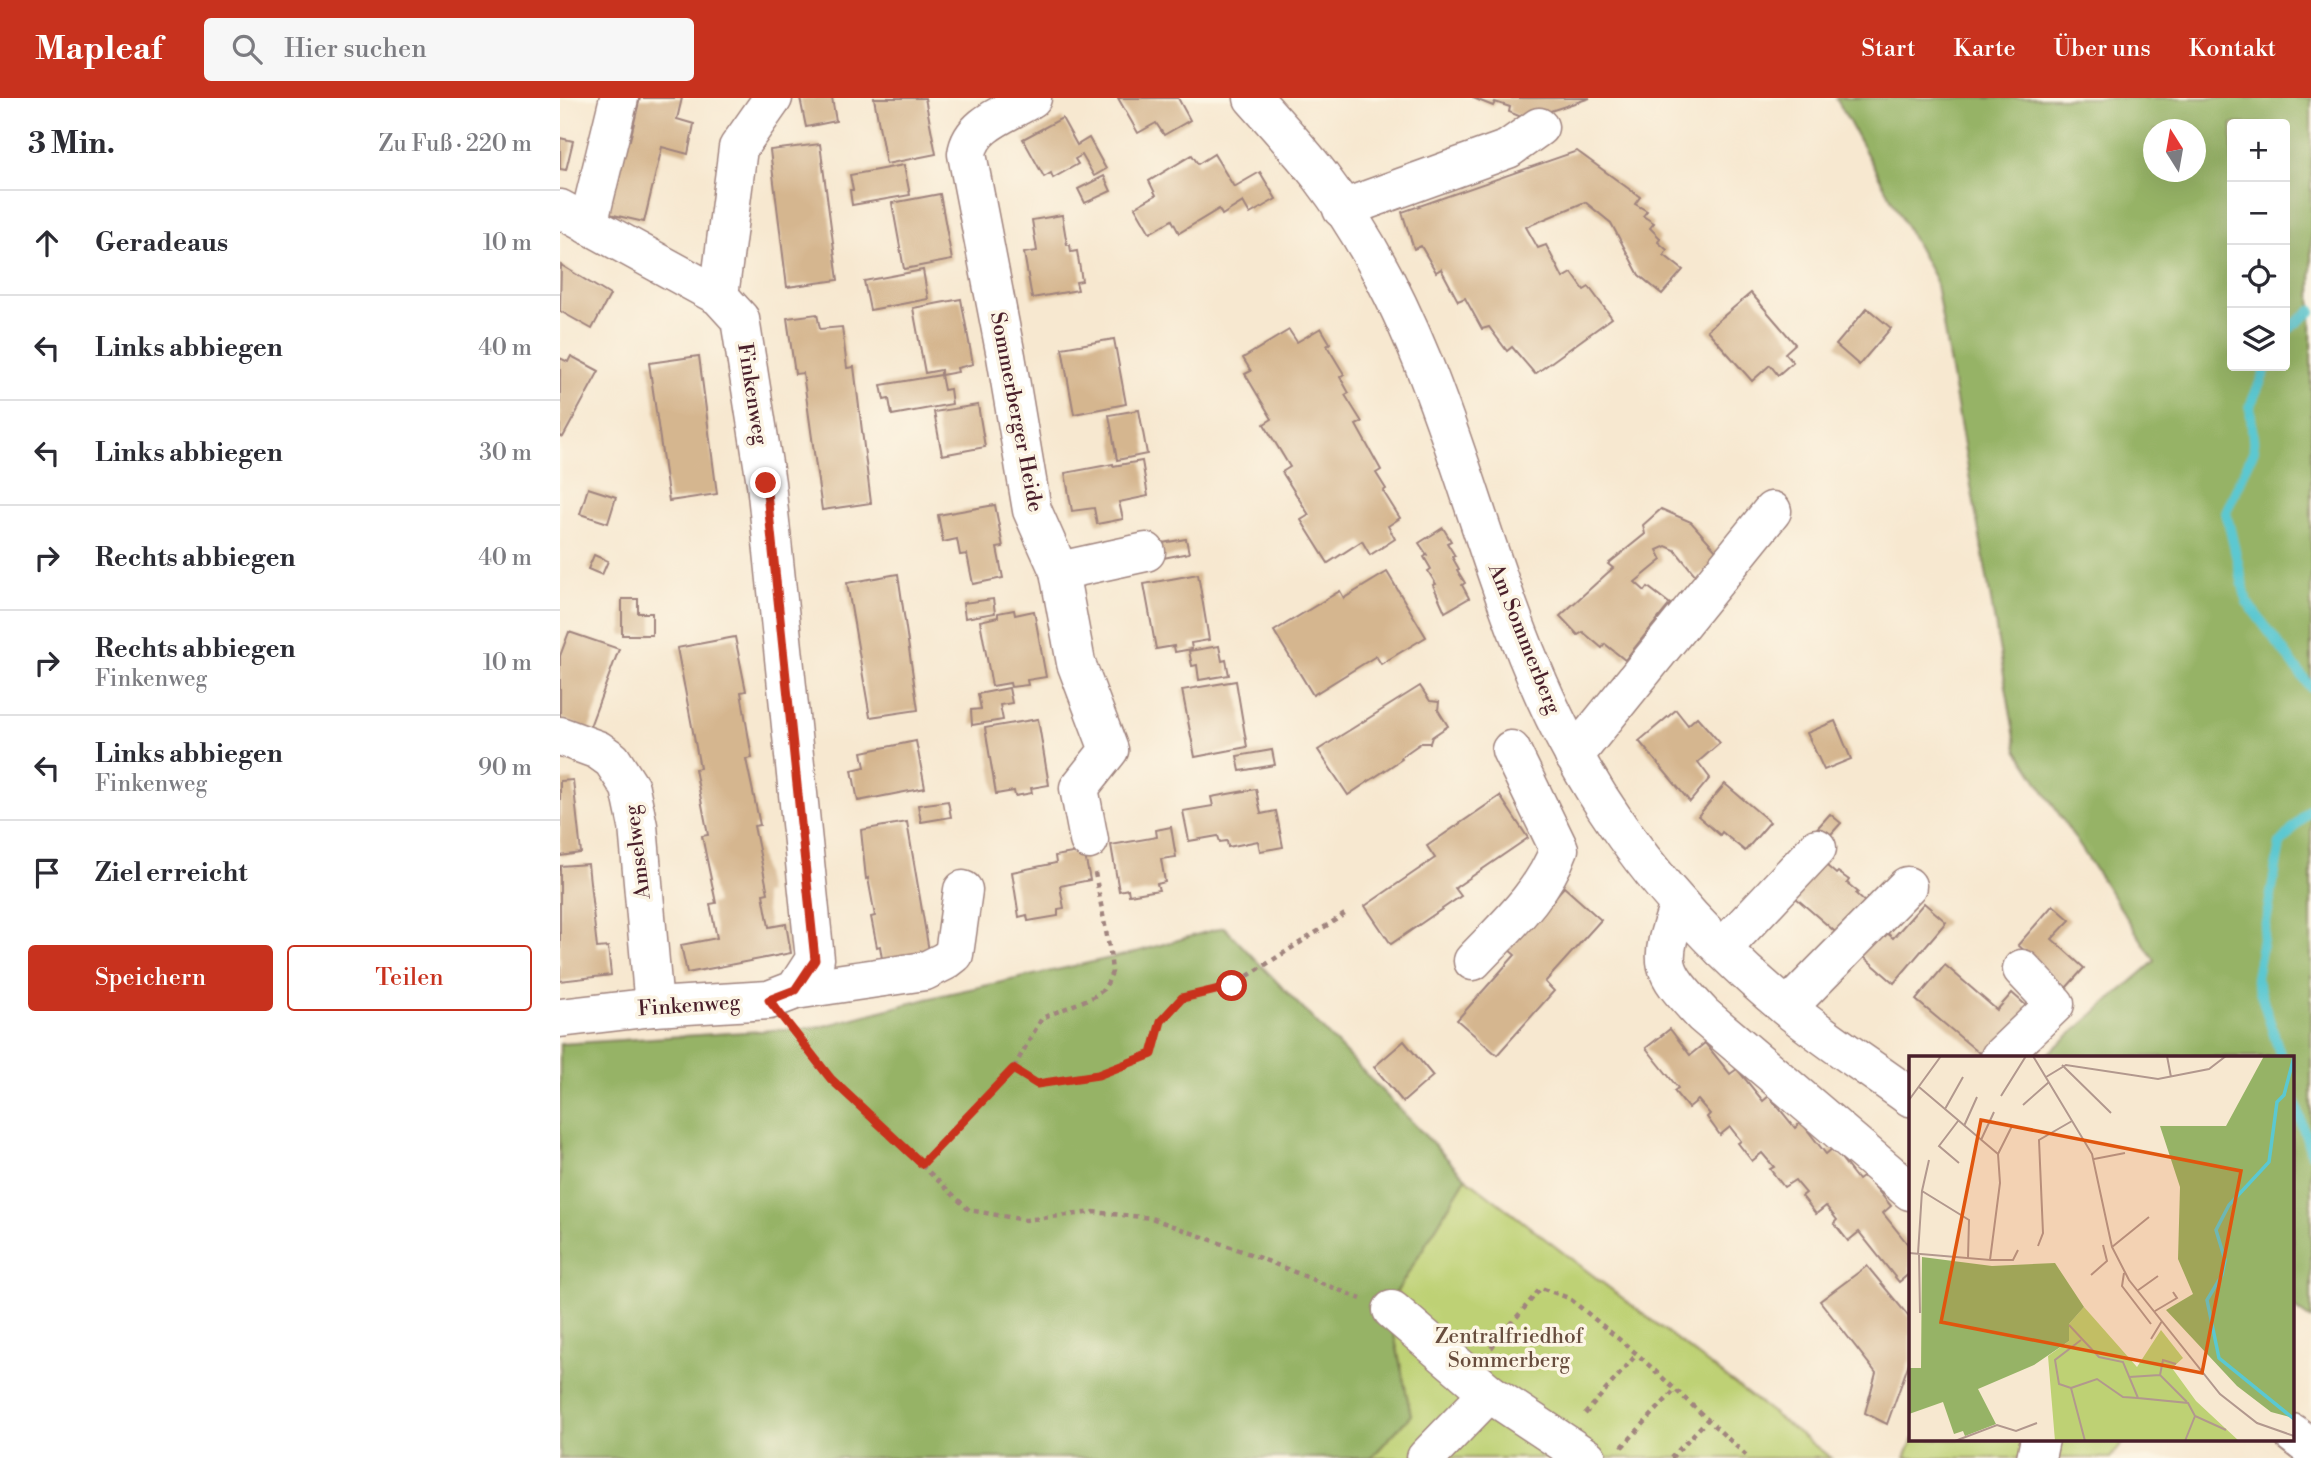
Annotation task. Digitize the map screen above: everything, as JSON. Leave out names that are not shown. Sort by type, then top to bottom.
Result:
[{"type":"street","name":"Finkenweg","points":[[560,1018],[782,995],[815,960],[766,483],[740,319],[719,296],[574,217],[619,98]]},
{"type":"street","points":[[719,296],[738,148],[773,98]]},
{"type":"street","name":"Sommerberger Heide","points":[[1032,98],[981,128],[968,144],[967,154],[1032,510],[1059,571],[1076,663],[1109,750],[1079,788],[1090,841]]},
{"type":"street","name":"Am Sommerberg","points":[[1253,98],[1322,179],[1386,283],[1422,360],[1525,651],[1574,756],[1637,852],[1679,905],[1722,949],[1787,1008],[1909,1096]]},
{"type":"street","points":[[1342,209],[1508,149],[1538,127]]},
{"type":"street","points":[[1574,756],[1772,511]]},
{"type":"street","points":[[1059,571],[1146,552]]},
{"type":"street","name":"Amselweg","points":[[560,736],[598,750],[612,760],[631,789],[638,826],[654,1007]]},
{"type":"street","points":[[1473,961],[1541,887],[1553,868],[1559,849],[1511,750]]},
{"type":"street","points":[[1722,949],[1817,848]]},
{"type":"street","points":[[1787,1008],[1906,886]]},
{"type":"street","points":[[782,995],[925,971],[945,961],[954,954],[963,890]]},
{"type":"street","points":[[1679,905],[1664,957],[1669,974],[1684,995],[1703,1015],[1909,1190]]},
{"type":"street","points":[[2001,1056],[2055,1004],[2022,969]]},
{"type":"street","points":[[1392,1310],[1479,1384],[1590,1449]]},
{"type":"street","points":[[1426,1458],[1479,1384]]},
{"type":"street","points":[[2294,1435],[2311,1448]]},
{"type":"street","points":[[2036,1458],[2040,1440]]},
{"type":"path","points":[[922,1164],[1013,1069],[1042,1018],[1093,996],[1102,990],[1112,972],[1090,841]]},
{"type":"path","points":[[1013,1069],[1037,1084],[1098,1075],[1152,1054],[1161,1021],[1182,998],[1232,986],[1348,912]]},
{"type":"path","points":[[782,995],[831,1079],[969,1210],[1025,1220],[1094,1212],[1151,1218],[1392,1310]]},
{"type":"path","points":[[1479,1384],[1541,1288],[1569,1298],[1637,1354],[1749,1458]]},
{"type":"path","points":[[1590,1449],[1637,1354]]},
{"type":"path","points":[[1590,1449],[1675,1390]]},
{"type":"path","points":[[1671,1458],[1708,1419]]},
{"type":"green space","points":[[1836,98],[2311,98],[2311,1319],[2294,1307],[2294,1056],[2045,1056],[2155,961],[2017,750],[1935,279]]},
{"type":"green space","points":[[1224,927],[1466,1178],[1388,1306],[1411,1415],[1371,1458],[560,1458],[560,1044],[820,1027],[938,996],[1129,954]]},
{"type":"green space","name":"Zentralfriedhof Sommerberg","points":[[1466,1178],[1831,1458],[1371,1458],[1411,1415],[1388,1306]]},
{"type":"green space","points":[[1913,1440],[2126,1440],[2110,1458],[1905,1458]]},
{"type":"building","points":[[640,98],[682,98],[677,119],[694,124],[688,154],[662,147],[644,222],[605,213],[623,139],[630,140]]},
{"type":"building","points":[[800,98],[832,98],[836,121],[806,127]]},
{"type":"building","points":[[874,98],[925,98],[936,154],[886,164]]},
{"type":"building","points":[[1118,98],[1178,98],[1190,120],[1164,135],[1156,123],[1138,133]]},
{"type":"building","points":[[1473,98],[1590,98],[1526,119],[1509,112],[1510,107],[1495,102],[1493,106]]},
{"type":"building","points":[[1062,118],[1077,145],[1089,138],[1106,169],[1094,176],[1082,155],[1075,159],[1078,164],[1053,178],[1051,173],[1044,177],[1023,139]]},
{"type":"building","points":[[560,138],[573,141],[566,170],[560,169]]},
{"type":"building","points":[[820,144],[838,280],[787,287],[770,150]]},
{"type":"building","points":[[1577,151],[1640,197],[1635,204],[1647,211],[1643,216],[1654,223],[1650,228],[1660,238],[1658,242],[1667,250],[1664,255],[1683,270],[1662,294],[1639,275],[1611,223],[1585,202],[1526,227],[1538,248],[1546,245],[1563,278],[1572,273],[1584,290],[1589,287],[1612,318],[1535,374],[1512,347],[1507,351],[1489,327],[1482,329],[1465,298],[1458,301],[1441,269],[1436,272],[1421,246],[1414,249],[1402,212]]},
{"type":"building","points":[[1214,154],[1234,187],[1260,172],[1276,199],[1250,214],[1243,202],[1222,215],[1219,209],[1179,233],[1172,220],[1150,233],[1135,207],[1156,195],[1149,181],[1192,155],[1198,164]]},
{"type":"building","points":[[904,165],[910,195],[852,205],[850,175]]},
{"type":"building","points":[[1104,176],[1111,191],[1085,203],[1078,189]]},
{"type":"building","points":[[940,194],[952,260],[904,269],[892,203]]},
{"type":"building","points":[[1062,215],[1067,245],[1070,245],[1071,252],[1077,251],[1082,281],[1076,282],[1078,290],[1032,298],[1024,253],[1037,251],[1032,220]]},
{"type":"building","points":[[561,265],[610,295],[592,329],[560,311]]},
{"type":"building","points":[[923,270],[928,299],[870,310],[864,281]]},
{"type":"building","points":[[1751,293],[1795,344],[1785,353],[1793,362],[1778,375],[1770,365],[1752,381],[1707,330]]},
{"type":"building","points":[[961,299],[973,364],[957,368],[958,372],[941,375],[941,370],[925,373],[913,308]]},
{"type":"building","points":[[1867,308],[1891,328],[1859,365],[1836,345]]},
{"type":"building","points":[[817,314],[820,329],[842,327],[847,368],[854,367],[871,503],[822,510],[803,373],[795,374],[787,318]]},
{"type":"building","points":[[1321,328],[1330,343],[1327,346],[1344,374],[1340,377],[1349,393],[1345,395],[1362,422],[1356,425],[1381,470],[1376,473],[1386,489],[1383,491],[1400,518],[1388,526],[1395,539],[1370,555],[1362,541],[1328,563],[1301,520],[1309,515],[1282,472],[1290,467],[1264,424],[1272,419],[1245,374],[1251,371],[1243,358],[1289,330],[1297,342]]},
{"type":"building","points":[[1114,339],[1126,404],[1074,414],[1062,348]]},
{"type":"building","points":[[571,356],[599,371],[563,437],[560,436],[560,358],[568,362]]},
{"type":"building","points":[[699,356],[717,494],[669,501],[649,363]]},
{"type":"building","points":[[941,375],[944,390],[950,389],[952,404],[892,415],[889,399],[884,400],[881,385]]},
{"type":"building","points":[[978,405],[985,447],[942,455],[934,412]]},
{"type":"building","points":[[1139,410],[1147,454],[1117,460],[1109,415]]},
{"type":"building","points":[[1142,461],[1148,496],[1119,502],[1123,519],[1097,524],[1094,508],[1072,511],[1065,473]]},
{"type":"building","points":[[588,488],[616,497],[608,523],[580,514]]},
{"type":"building","points":[[995,505],[1003,547],[997,548],[1003,578],[973,584],[967,554],[960,555],[957,539],[943,542],[938,515]]},
{"type":"building","points":[[1661,509],[1691,522],[1725,560],[1696,576],[1675,550],[1666,546],[1657,550],[1662,560],[1635,582],[1645,591],[1648,587],[1670,604],[1625,660],[1605,644],[1602,648],[1583,632],[1578,635],[1560,616],[1613,568],[1608,564],[1645,534],[1643,525]]},
{"type":"building","points":[[1443,528],[1451,541],[1447,543],[1455,556],[1452,557],[1469,598],[1445,612],[1433,585],[1436,584],[1428,571],[1431,569],[1424,557],[1427,555],[1419,543]]},
{"type":"building","points":[[1186,539],[1189,553],[1158,559],[1156,544]]},
{"type":"building","points":[[594,555],[608,561],[602,575],[588,569]]},
{"type":"building","points":[[1387,572],[1426,637],[1381,664],[1376,656],[1313,695],[1274,631],[1340,591],[1344,598]]},
{"type":"building","points":[[898,574],[918,710],[870,717],[847,583]]},
{"type":"building","points":[[1198,574],[1209,640],[1191,643],[1192,649],[1175,652],[1174,646],[1156,649],[1144,584]]},
{"type":"building","points":[[622,599],[638,599],[638,613],[652,613],[652,635],[622,635]]},
{"type":"building","points":[[993,599],[995,613],[965,618],[963,603]]},
{"type":"building","points":[[1014,610],[1015,615],[1034,611],[1046,677],[1027,680],[1028,685],[1011,687],[1010,683],[992,686],[980,621]]},
{"type":"building","points":[[569,632],[619,649],[589,729],[560,718],[560,656]]},
{"type":"building","points":[[735,637],[746,691],[741,692],[752,758],[746,759],[760,825],[754,826],[768,893],[763,894],[769,927],[786,924],[791,953],[687,973],[681,945],[717,938],[710,904],[716,903],[702,836],[708,835],[695,769],[700,768],[677,648]]},
{"type":"building","points":[[1219,646],[1229,675],[1199,680],[1197,665],[1192,666],[1189,651]]},
{"type":"building","points":[[1236,681],[1247,747],[1195,757],[1182,690]]},
{"type":"building","points":[[1420,686],[1430,701],[1439,702],[1438,710],[1448,726],[1432,737],[1430,743],[1421,743],[1348,795],[1318,750]]},
{"type":"building","points":[[1009,688],[1012,703],[1000,705],[1003,720],[972,725],[971,710],[981,709],[978,694]]},
{"type":"building","points":[[1676,710],[1688,725],[1697,717],[1720,743],[1698,762],[1710,778],[1690,802],[1639,741]]},
{"type":"building","points":[[1038,719],[1049,785],[1031,788],[1032,793],[1015,796],[1014,791],[996,794],[985,728]]},
{"type":"building","points":[[1835,721],[1851,759],[1824,770],[1807,733]]},
{"type":"building","points":[[916,741],[925,788],[858,801],[852,770],[865,767],[862,752]]},
{"type":"building","points":[[1272,750],[1275,765],[1240,771],[1237,756]]},
{"type":"building","points":[[573,780],[581,853],[560,856],[560,781]]},
{"type":"building","points":[[1725,784],[1770,822],[1745,851],[1698,816]]},
{"type":"building","points":[[1256,789],[1261,814],[1276,811],[1283,847],[1260,851],[1258,841],[1228,847],[1227,841],[1220,842],[1218,836],[1189,841],[1183,811],[1213,806],[1211,797]]},
{"type":"building","points":[[1500,796],[1528,838],[1455,888],[1461,896],[1391,944],[1365,906],[1435,858],[1427,846]]},
{"type":"building","points":[[948,801],[951,817],[921,822],[918,805]]},
{"type":"building","points":[[1830,814],[1841,823],[1824,842],[1813,833]]},
{"type":"building","points":[[907,822],[930,957],[883,965],[871,917],[875,916],[868,878],[866,879],[861,830]]},
{"type":"building","points":[[1171,827],[1176,857],[1161,859],[1165,882],[1157,884],[1159,890],[1129,895],[1128,889],[1119,891],[1111,845],[1157,837],[1156,830]]},
{"type":"building","points":[[1084,851],[1090,880],[1060,886],[1064,908],[1058,909],[1058,916],[1028,921],[1027,915],[1019,917],[1012,872],[1056,863],[1055,856]]},
{"type":"building","points":[[1818,858],[1836,874],[1838,872],[1849,880],[1847,883],[1867,904],[1840,936],[1789,892]]},
{"type":"building","points":[[588,864],[597,948],[608,947],[611,975],[560,981],[560,866]]},
{"type":"building","points":[[1564,887],[1601,920],[1545,982],[1554,991],[1497,1055],[1457,1020],[1515,955],[1508,949]]},
{"type":"building","points":[[1924,903],[1946,922],[1894,983],[1857,951],[1879,926],[1893,938]]},
{"type":"building","points":[[2053,905],[2070,920],[2052,939],[2084,968],[2066,988],[2018,945]]},
{"type":"building","points":[[1945,965],[1997,1010],[2012,993],[2030,1009],[1983,1056],[1916,1000]]},
{"type":"building","points":[[1670,1029],[1690,1055],[1705,1043],[1730,1074],[1737,1069],[1763,1101],[1769,1096],[1795,1128],[1801,1122],[1826,1154],[1833,1148],[1858,1180],[1865,1175],[1891,1206],[1883,1213],[1909,1246],[1909,1274],[1899,1282],[1859,1232],[1848,1241],[1834,1223],[1837,1220],[1826,1206],[1816,1214],[1802,1196],[1806,1193],[1795,1180],[1784,1187],[1770,1169],[1774,1167],[1762,1153],[1752,1161],[1730,1127],[1720,1135],[1707,1117],[1710,1114],[1698,1100],[1688,1108],[1674,1091],[1678,1088],[1646,1048]]},
{"type":"building","points":[[1404,1041],[1433,1076],[1403,1102],[1374,1067]]},
{"type":"building","points":[[1867,1266],[1909,1317],[1909,1363],[1887,1424],[1865,1413],[1876,1373],[1820,1301]]},
{"type":"waterway","points":[[2290,328],[2311,311]]},
{"type":"waterway","points":[[2265,371],[2250,406],[2254,450],[2226,512],[2247,602],[2311,688]]},
{"type":"waterway","points":[[2281,1056],[2256,978],[2280,844],[2311,808]]},
{"type":"waterway","points":[[2294,1098],[2311,1153]]},
{"type":"route","points":[[766,483],[815,960],[795,990],[769,1000],[831,1079],[922,1164],[1013,1069],[1037,1084],[1098,1075],[1152,1054],[1161,1021],[1182,998],[1232,986]]}]
